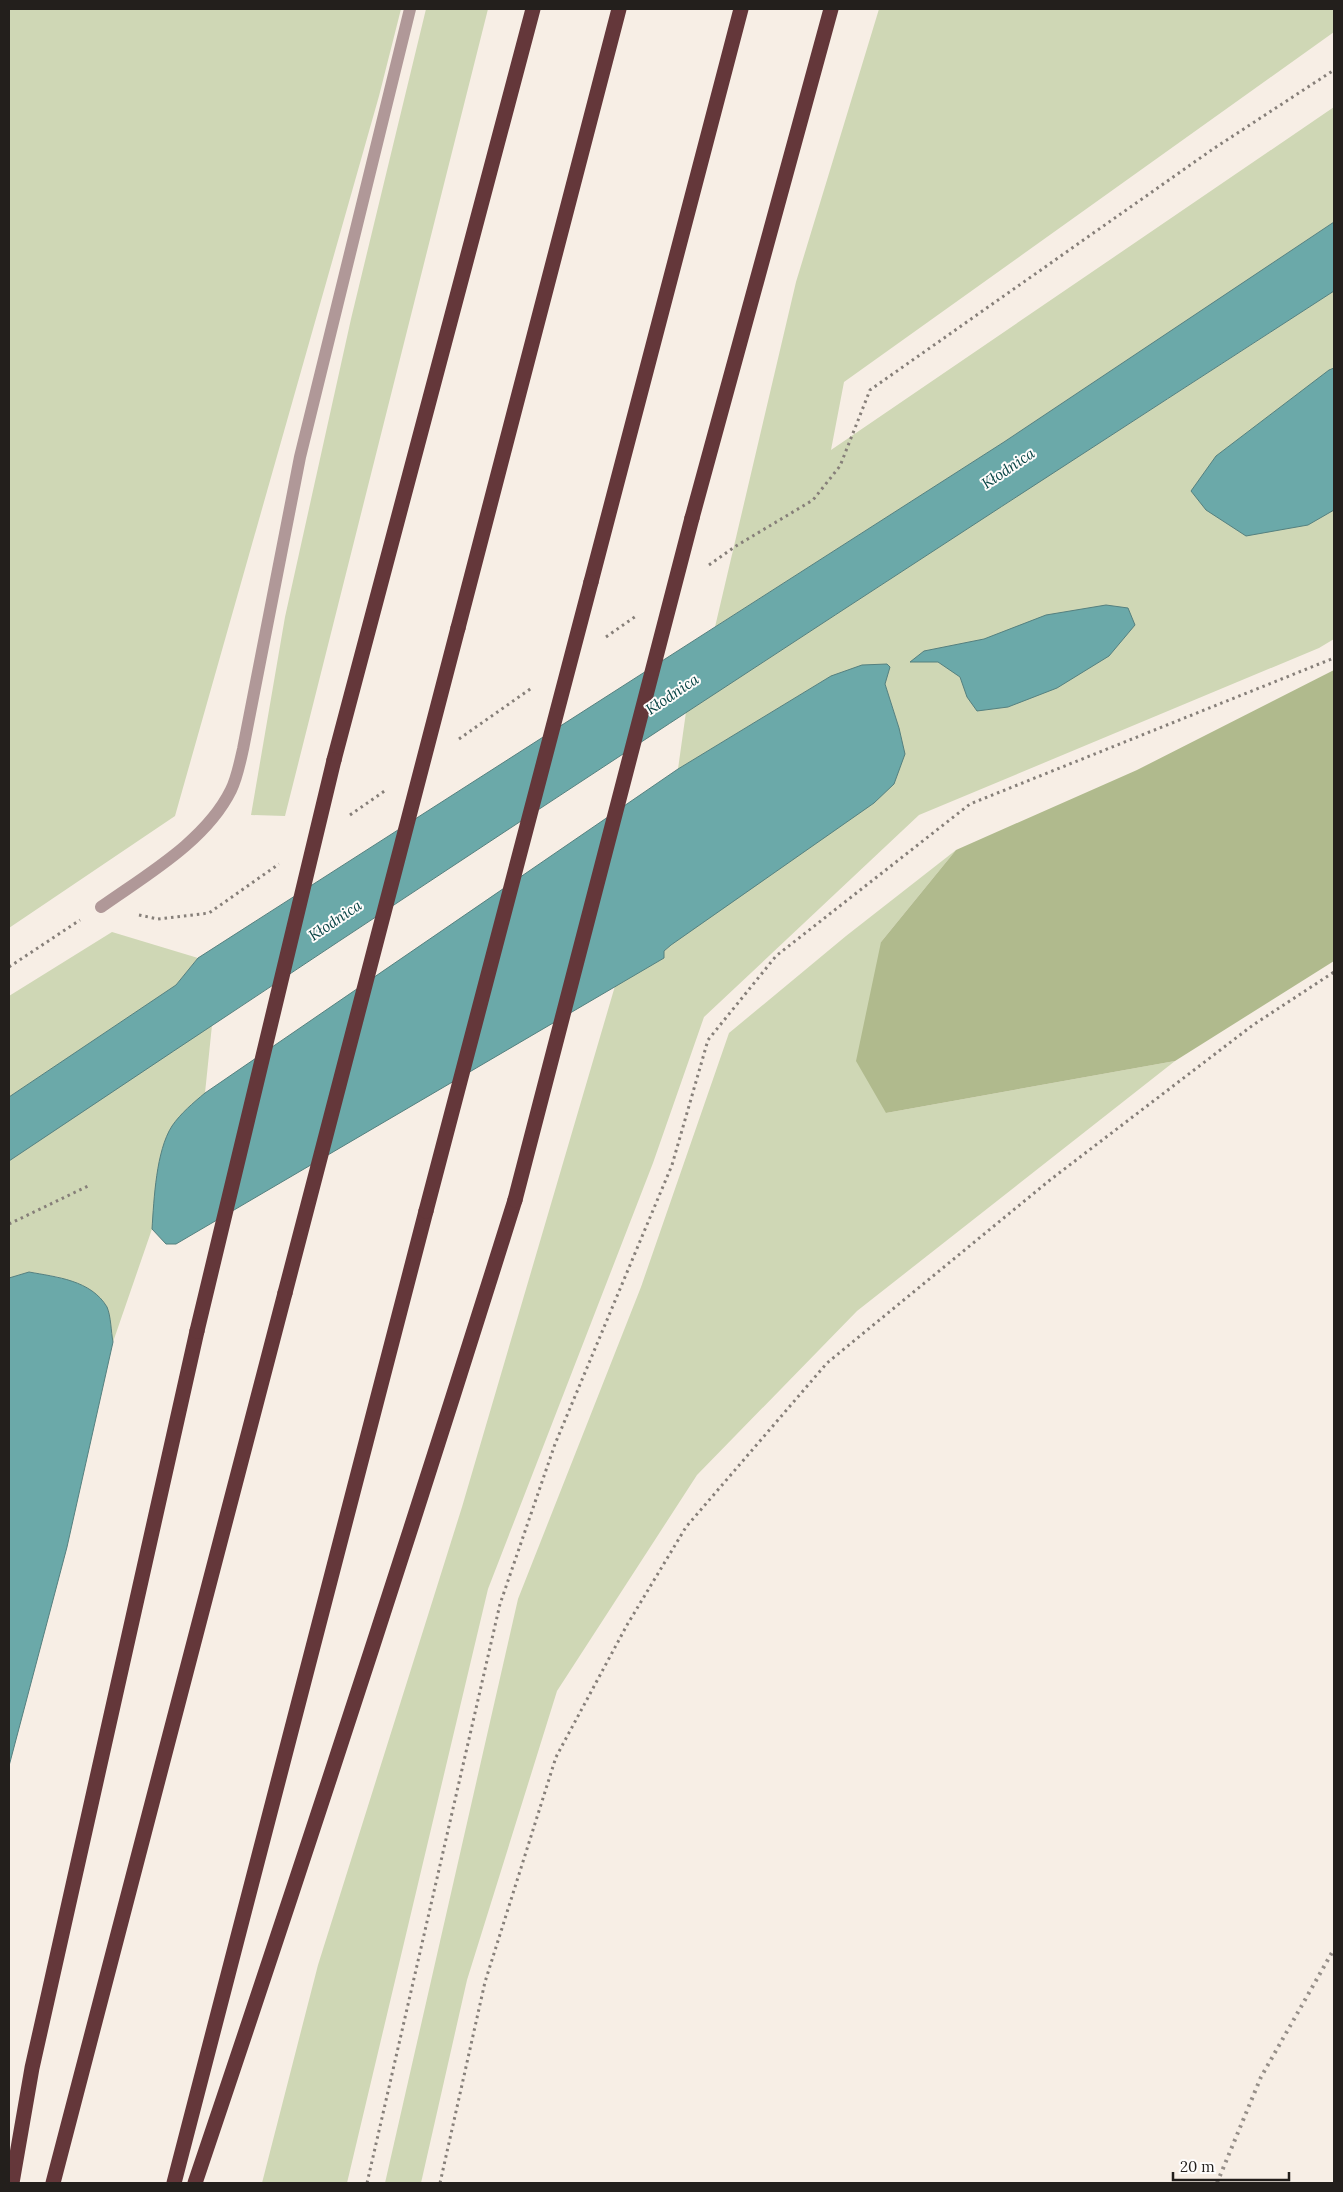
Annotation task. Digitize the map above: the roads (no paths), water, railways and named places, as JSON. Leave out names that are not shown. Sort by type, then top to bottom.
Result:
[{"type":"highway","points":[[12,2183],[32,2068],[196,1331],[334,760],[532,9]]},
{"type":"highway","points":[[53,2183],[619,9]]},
{"type":"highway","points":[[174,2183],[741,9]]},
{"type":"highway","points":[[195,2183],[341,1749],[515,1200],[692,518],[831,9]]},
{"type":"lane","points":[[100,907],[175,855],[211,821],[232,790],[243,750],[300,457],[410,9]]},
{"type":"water","name":"Kłodnica","points":[[1334,222],[1334,291],[670,723],[9,1161],[9,1097],[176,985],[198,958],[1004,442]]},
{"type":"water","points":[[1334,368],[1334,510],[1308,525],[1246,536],[1206,510],[1191,491],[1216,456]]},
{"type":"water","points":[[1106,605],[1128,608],[1135,625],[1109,656],[1057,688],[1008,707],[977,711],[967,697],[960,677],[938,662],[910,662],[924,651],[984,639],[1046,615]]},
{"type":"water","points":[[887,664],[890,667],[885,684],[905,754],[894,784],[874,803],[671,945],[664,951],[664,958],[176,1244],[166,1244],[152,1229],[157,1176],[162,1148],[172,1126],[179,1117],[205,1093],[678,769],[831,676],[862,665]]},
{"type":"water","points":[[29,1272],[72,1281],[92,1291],[107,1307],[113,1342],[67,1547],[9,1766],[9,1278]]},
{"type":"railway","points":[[1217,2183],[1261,2077],[1334,1949]]}]
